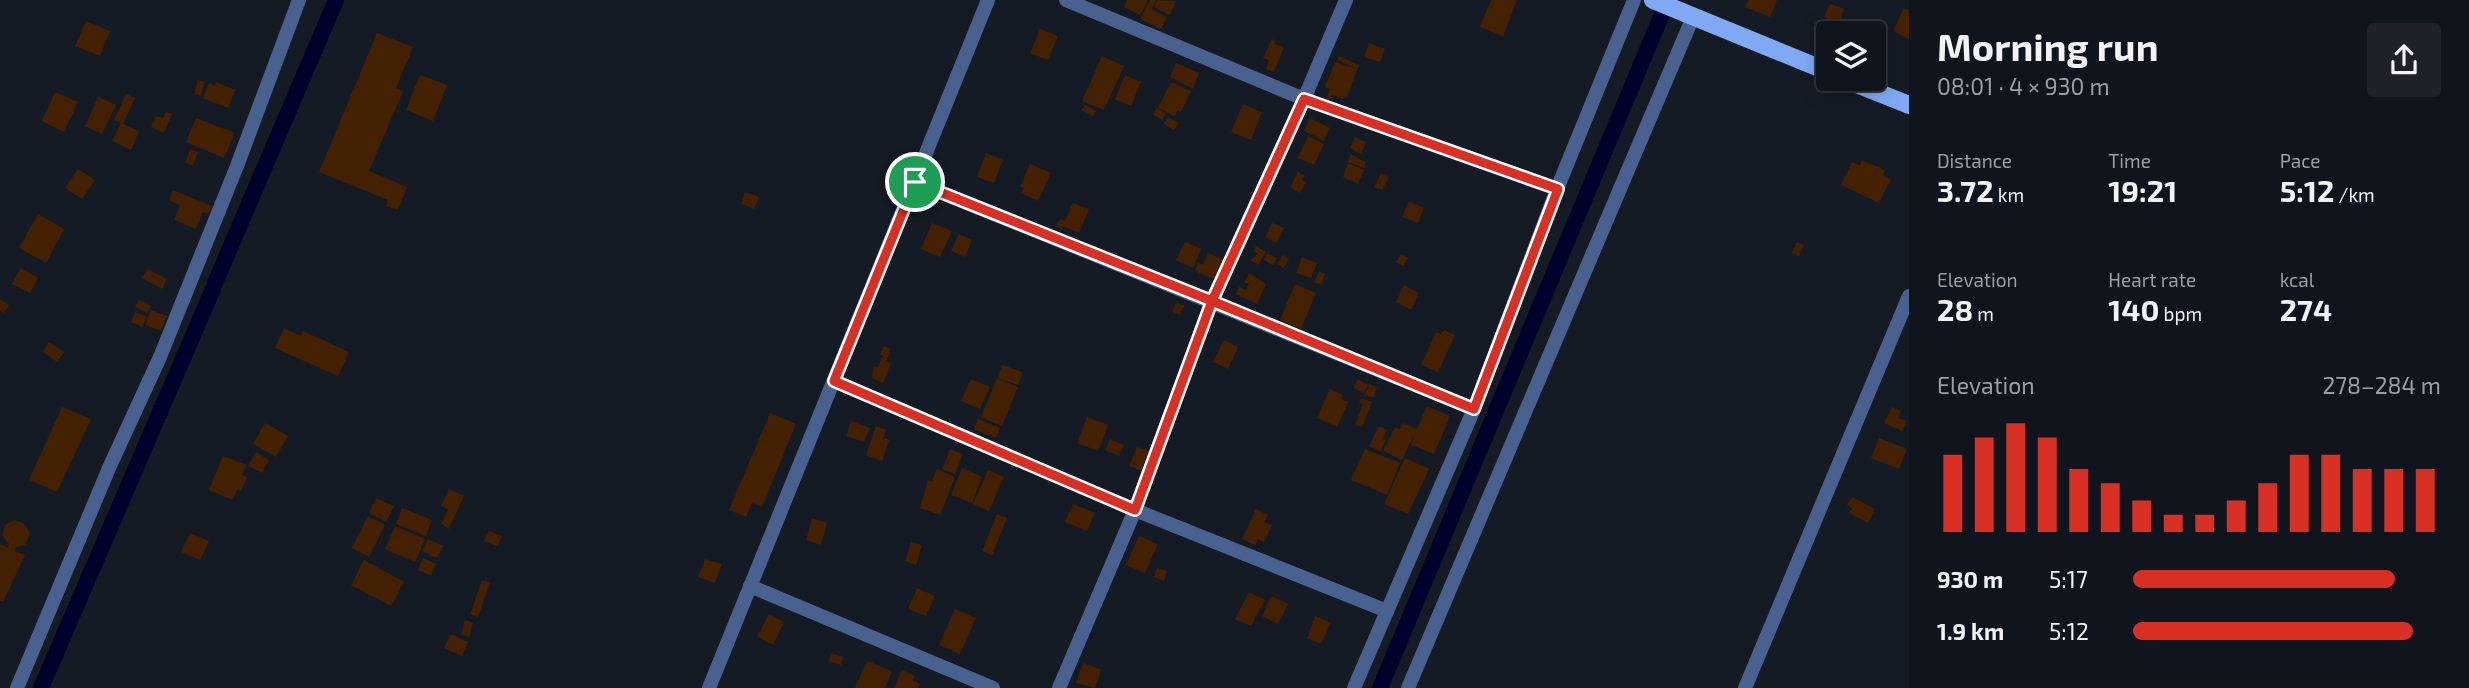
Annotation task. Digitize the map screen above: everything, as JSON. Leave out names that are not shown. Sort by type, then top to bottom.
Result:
[{"type":"main road","points":[[1653,0],[1816,67]]},
{"type":"main road","points":[[1874,91],[1909,105]]},
{"type":"street","points":[[17,688],[109,468],[160,356],[237,166],[299,0]]},
{"type":"street","points":[[709,688],[988,0]]},
{"type":"street","points":[[1066,0],[1304,99],[1558,189]]},
{"type":"street","points":[[1059,688],[1135,510],[1212,301],[1346,0]]},
{"type":"street","points":[[1354,688],[1474,409],[1634,0]]},
{"type":"street","points":[[1408,688],[1693,17]]},
{"type":"street","points":[[915,182],[1474,409]]},
{"type":"street","points":[[1745,688],[1909,296]]},
{"type":"street","points":[[834,381],[1135,510],[1387,611]]},
{"type":"street","points":[[750,586],[993,688]]},
{"type":"building","points":[[1127,0],[1148,0],[1140,15],[1124,7]]},
{"type":"building","points":[[1150,0],[1156,0],[1152,9],[1167,17],[1161,29],[1140,19]]},
{"type":"building","points":[[1157,0],[1176,1],[1170,15],[1154,7]]},
{"type":"building","points":[[1491,0],[1517,0],[1503,36],[1480,27]]},
{"type":"building","points":[[1748,0],[1777,0],[1770,17],[1745,7]]},
{"type":"building","points":[[1830,4],[1844,9],[1840,21],[1824,17]]},
{"type":"building","points":[[1904,8],[1909,10],[1909,39],[1893,31]]},
{"type":"building","points":[[86,21],[110,31],[100,56],[75,46]]},
{"type":"building","points":[[1040,29],[1058,36],[1048,60],[1030,53]]},
{"type":"building","points":[[377,33],[413,47],[396,88],[403,91],[369,171],[407,187],[398,210],[386,206],[388,200],[319,172]]},
{"type":"building","points":[[1272,39],[1276,41],[1274,44],[1284,47],[1274,72],[1266,69],[1269,60],[1263,58]]},
{"type":"building","points":[[1369,43],[1385,49],[1380,62],[1364,57]]},
{"type":"building","points":[[1102,56],[1124,66],[1104,110],[1082,101]]},
{"type":"building","points":[[1339,56],[1359,65],[1347,97],[1344,96],[1343,99],[1332,95],[1330,100],[1326,99],[1330,89],[1325,87],[1335,62],[1357,69],[1337,60]]},
{"type":"building","points":[[1176,63],[1199,73],[1193,89],[1170,77]]},
{"type":"building","points":[[420,75],[447,85],[433,121],[406,110]]},
{"type":"building","points":[[1125,75],[1141,82],[1131,106],[1115,99]]},
{"type":"building","points":[[198,80],[205,82],[201,96],[194,94]]},
{"type":"building","points":[[216,82],[235,90],[228,108],[203,98],[209,83],[215,86]]},
{"type":"building","points":[[1171,82],[1191,91],[1181,112],[1177,111],[1175,116],[1158,108]]},
{"type":"building","points":[[55,92],[78,102],[64,132],[42,121]]},
{"type":"building","points":[[126,94],[135,98],[123,124],[139,131],[131,150],[112,141],[121,123],[114,120]]},
{"type":"building","points":[[98,97],[116,105],[102,134],[85,126]]},
{"type":"building","points":[[1243,104],[1262,112],[1251,140],[1231,132]]},
{"type":"building","points":[[1085,105],[1096,111],[1093,116],[1082,110]]},
{"type":"building","points":[[1157,108],[1166,113],[1162,120],[1153,114]]},
{"type":"building","points":[[166,112],[172,114],[164,133],[151,127],[156,116],[163,118]]},
{"type":"building","points":[[1168,117],[1179,123],[1174,130],[1164,124]]},
{"type":"building","points":[[196,118],[235,133],[224,158],[186,142]]},
{"type":"building","points":[[1310,118],[1330,128],[1324,141],[1304,131]]},
{"type":"building","points":[[1308,136],[1324,144],[1314,165],[1298,158]]},
{"type":"building","points":[[1355,137],[1366,142],[1361,154],[1350,148]]},
{"type":"building","points":[[190,149],[198,152],[193,165],[185,163]]},
{"type":"building","points":[[986,153],[1003,160],[994,183],[977,177]]},
{"type":"building","points":[[1351,154],[1366,163],[1364,168],[1348,162]]},
{"type":"building","points":[[1862,160],[1885,170],[1883,175],[1891,179],[1879,203],[1841,185],[1852,162],[1860,165]]},
{"type":"building","points":[[1348,163],[1364,170],[1358,184],[1343,177]]},
{"type":"building","points":[[1030,164],[1051,173],[1038,201],[1021,193],[1024,188],[1020,187]]},
{"type":"building","points":[[78,169],[95,180],[82,199],[65,188]]},
{"type":"building","points":[[1298,172],[1305,176],[1302,180],[1306,182],[1300,193],[1290,188]]},
{"type":"building","points":[[1381,173],[1389,177],[1382,190],[1374,187]]},
{"type":"building","points":[[173,190],[212,206],[208,214],[203,212],[196,229],[174,220],[180,205],[169,200]]},
{"type":"building","points":[[745,192],[759,197],[754,209],[741,204]]},
{"type":"building","points":[[1409,201],[1424,208],[1418,223],[1402,217]]},
{"type":"building","points":[[1073,203],[1089,209],[1079,233],[1056,226],[1060,219],[1065,221]]},
{"type":"building","points":[[38,214],[64,229],[46,263],[19,248]]},
{"type":"building","points":[[932,223],[952,231],[940,257],[921,249]]},
{"type":"building","points":[[1272,223],[1284,228],[1277,243],[1265,237]]},
{"type":"building","points":[[959,234],[972,240],[965,257],[951,251]]},
{"type":"building","points":[[1185,242],[1201,249],[1193,268],[1176,260]]},
{"type":"building","points":[[1797,242],[1804,245],[1799,256],[1792,253]]},
{"type":"building","points":[[1256,246],[1266,252],[1258,265],[1250,260],[1258,254],[1253,251]]},
{"type":"building","points":[[1208,253],[1224,260],[1216,280],[1195,271],[1198,262],[1203,265]]},
{"type":"building","points":[[1267,253],[1277,258],[1273,265],[1264,260]]},
{"type":"building","points":[[1401,254],[1408,258],[1403,266],[1396,262]]},
{"type":"building","points":[[1283,255],[1289,258],[1284,268],[1277,264]]},
{"type":"building","points":[[1302,257],[1317,263],[1311,278],[1296,273]]},
{"type":"building","points":[[21,268],[38,278],[30,293],[12,284]]},
{"type":"building","points":[[147,269],[167,279],[162,289],[142,278]]},
{"type":"building","points":[[1319,271],[1325,274],[1321,285],[1314,282]]},
{"type":"building","points":[[1249,273],[1266,284],[1257,304],[1236,294],[1239,287],[1246,290],[1249,284],[1244,282]]},
{"type":"building","points":[[1295,284],[1316,293],[1301,329],[1280,320]]},
{"type":"building","points":[[1404,285],[1419,293],[1411,310],[1396,302]]},
{"type":"building","points":[[0,299],[9,305],[4,313],[0,311]]},
{"type":"building","points":[[139,300],[151,306],[147,313],[135,307]]},
{"type":"building","points":[[1177,302],[1184,306],[1179,315],[1172,311]]},
{"type":"building","points":[[151,310],[167,316],[161,331],[145,325]]},
{"type":"building","points":[[135,312],[147,317],[142,327],[131,322]]},
{"type":"building","points":[[284,328],[301,336],[303,331],[349,352],[338,376],[275,348]]},
{"type":"building","points":[[1444,330],[1455,335],[1438,372],[1421,365],[1436,332],[1441,334]]},
{"type":"building","points":[[1224,340],[1238,347],[1228,369],[1213,362]]},
{"type":"building","points":[[49,342],[64,352],[57,362],[43,352]]},
{"type":"building","points":[[884,346],[891,349],[886,361],[891,363],[883,383],[872,378],[874,366],[878,367],[883,356],[880,354]]},
{"type":"building","points":[[1002,365],[1023,372],[1018,385],[998,378]]},
{"type":"building","points":[[997,378],[1018,387],[1002,426],[981,417]]},
{"type":"building","points":[[971,379],[990,387],[980,409],[961,401]]},
{"type":"building","points":[[1358,379],[1368,385],[1364,393],[1353,388]]},
{"type":"building","points":[[1369,384],[1377,387],[1373,398],[1365,395]]},
{"type":"building","points":[[1330,389],[1343,395],[1341,399],[1348,402],[1337,427],[1317,418]]},
{"type":"building","points":[[1361,398],[1372,402],[1362,427],[1355,425],[1363,404],[1359,403]]},
{"type":"building","points":[[1427,406],[1450,416],[1434,454],[1411,445],[1415,433],[1402,460],[1383,451],[1395,427],[1400,429],[1403,423],[1417,429]]},
{"type":"building","points":[[62,407],[91,419],[57,492],[29,480]]},
{"type":"building","points":[[1892,407],[1901,411],[1898,418],[1907,421],[1902,431],[1884,423]]},
{"type":"building","points":[[770,413],[796,424],[762,507],[752,503],[746,517],[729,510]]},
{"type":"building","points":[[1087,417],[1108,425],[1098,451],[1077,443]]},
{"type":"building","points":[[978,419],[1000,428],[996,438],[974,429]]},
{"type":"building","points":[[851,421],[870,428],[864,442],[846,436]]},
{"type":"building","points":[[265,423],[288,436],[276,457],[253,444]]},
{"type":"building","points":[[876,426],[886,430],[883,438],[889,440],[882,461],[866,455]]},
{"type":"building","points":[[1379,426],[1387,430],[1381,452],[1369,446]]},
{"type":"building","points":[[1879,438],[1907,449],[1899,469],[1871,458]]},
{"type":"building","points":[[1110,439],[1124,445],[1119,456],[1105,450]]},
{"type":"building","points":[[1137,447],[1149,451],[1141,471],[1129,466]]},
{"type":"building","points":[[950,449],[963,454],[955,474],[942,469]]},
{"type":"building","points":[[1365,449],[1400,463],[1387,495],[1351,480]]},
{"type":"building","points":[[256,452],[269,460],[262,473],[248,466]]},
{"type":"building","points":[[223,456],[246,465],[242,475],[247,477],[241,491],[237,490],[233,500],[209,490]]},
{"type":"building","points":[[1405,458],[1429,469],[1408,514],[1384,504]]},
{"type":"building","points":[[962,468],[982,477],[972,503],[951,495]]},
{"type":"building","points":[[937,469],[955,477],[940,515],[920,508],[928,480],[932,481]]},
{"type":"building","points":[[988,470],[1004,477],[989,511],[973,504]]},
{"type":"building","points":[[449,489],[464,496],[449,529],[441,524],[448,509],[441,506]]},
{"type":"building","points":[[1852,497],[1875,509],[1868,523],[1849,513],[1852,508],[1847,505]]},
{"type":"building","points":[[376,498],[394,506],[386,522],[369,513]]},
{"type":"building","points":[[1073,504],[1095,513],[1087,531],[1065,522]]},
{"type":"building","points":[[402,508],[432,520],[426,536],[396,524]]},
{"type":"building","points":[[1256,509],[1268,515],[1264,522],[1272,525],[1264,542],[1258,539],[1255,545],[1242,539]]},
{"type":"building","points":[[997,514],[1007,518],[992,555],[982,551]]},
{"type":"building","points":[[368,516],[385,525],[369,557],[352,548]]},
{"type":"building","points":[[812,518],[827,523],[821,545],[806,540]]},
{"type":"building","points":[[15,520],[25,524],[30,534],[25,545],[16,547],[15,551],[25,555],[3,602],[0,601],[0,544],[8,547],[9,544],[2,535],[6,524]]},
{"type":"building","points":[[395,526],[425,539],[415,562],[385,549]]},
{"type":"building","points":[[489,531],[502,536],[498,546],[484,541]]},
{"type":"building","points":[[190,533],[209,541],[200,560],[181,552]]},
{"type":"building","points":[[1139,536],[1158,544],[1145,573],[1126,565]]},
{"type":"building","points":[[428,539],[443,546],[437,558],[422,551]]},
{"type":"building","points":[[911,542],[922,545],[916,565],[905,561]]},
{"type":"building","points":[[423,558],[436,564],[431,576],[418,570]]},
{"type":"building","points":[[705,559],[722,564],[715,583],[698,577]]},
{"type":"building","points":[[364,560],[404,582],[391,606],[351,585]]},
{"type":"building","points":[[1157,568],[1167,571],[1164,581],[1154,577]]},
{"type":"building","points":[[482,580],[490,583],[478,617],[470,614]]},
{"type":"building","points":[[917,588],[935,596],[926,616],[908,609]]},
{"type":"building","points":[[1249,592],[1265,600],[1251,626],[1235,619]]},
{"type":"building","points":[[1271,596],[1288,604],[1278,624],[1262,616]]},
{"type":"building","points":[[955,609],[976,618],[960,654],[939,645]]},
{"type":"building","points":[[769,614],[784,622],[773,645],[757,637]]},
{"type":"building","points":[[1315,616],[1331,623],[1321,644],[1307,638]]},
{"type":"building","points":[[465,620],[473,623],[469,637],[461,634]]},
{"type":"building","points":[[451,634],[468,642],[462,656],[444,648]]},
{"type":"building","points":[[831,653],[843,657],[841,665],[829,661]]},
{"type":"building","points":[[867,661],[892,671],[885,688],[855,688]]},
{"type":"building","points":[[1083,663],[1101,670],[1095,688],[1076,683]]},
{"type":"building","points":[[902,670],[915,676],[913,681],[920,684],[918,688],[894,688]]},
{"type":"waterway","points":[[215,283],[336,0]]},
{"type":"waterway","points":[[1380,688],[1668,0]]},
{"type":"waterway","points":[[41,688],[213,289]]},
{"type":"route","points":[[915,182],[834,381],[1135,510],[1212,301],[1474,409],[1558,189],[1304,99],[1212,301],[915,182]]}]
